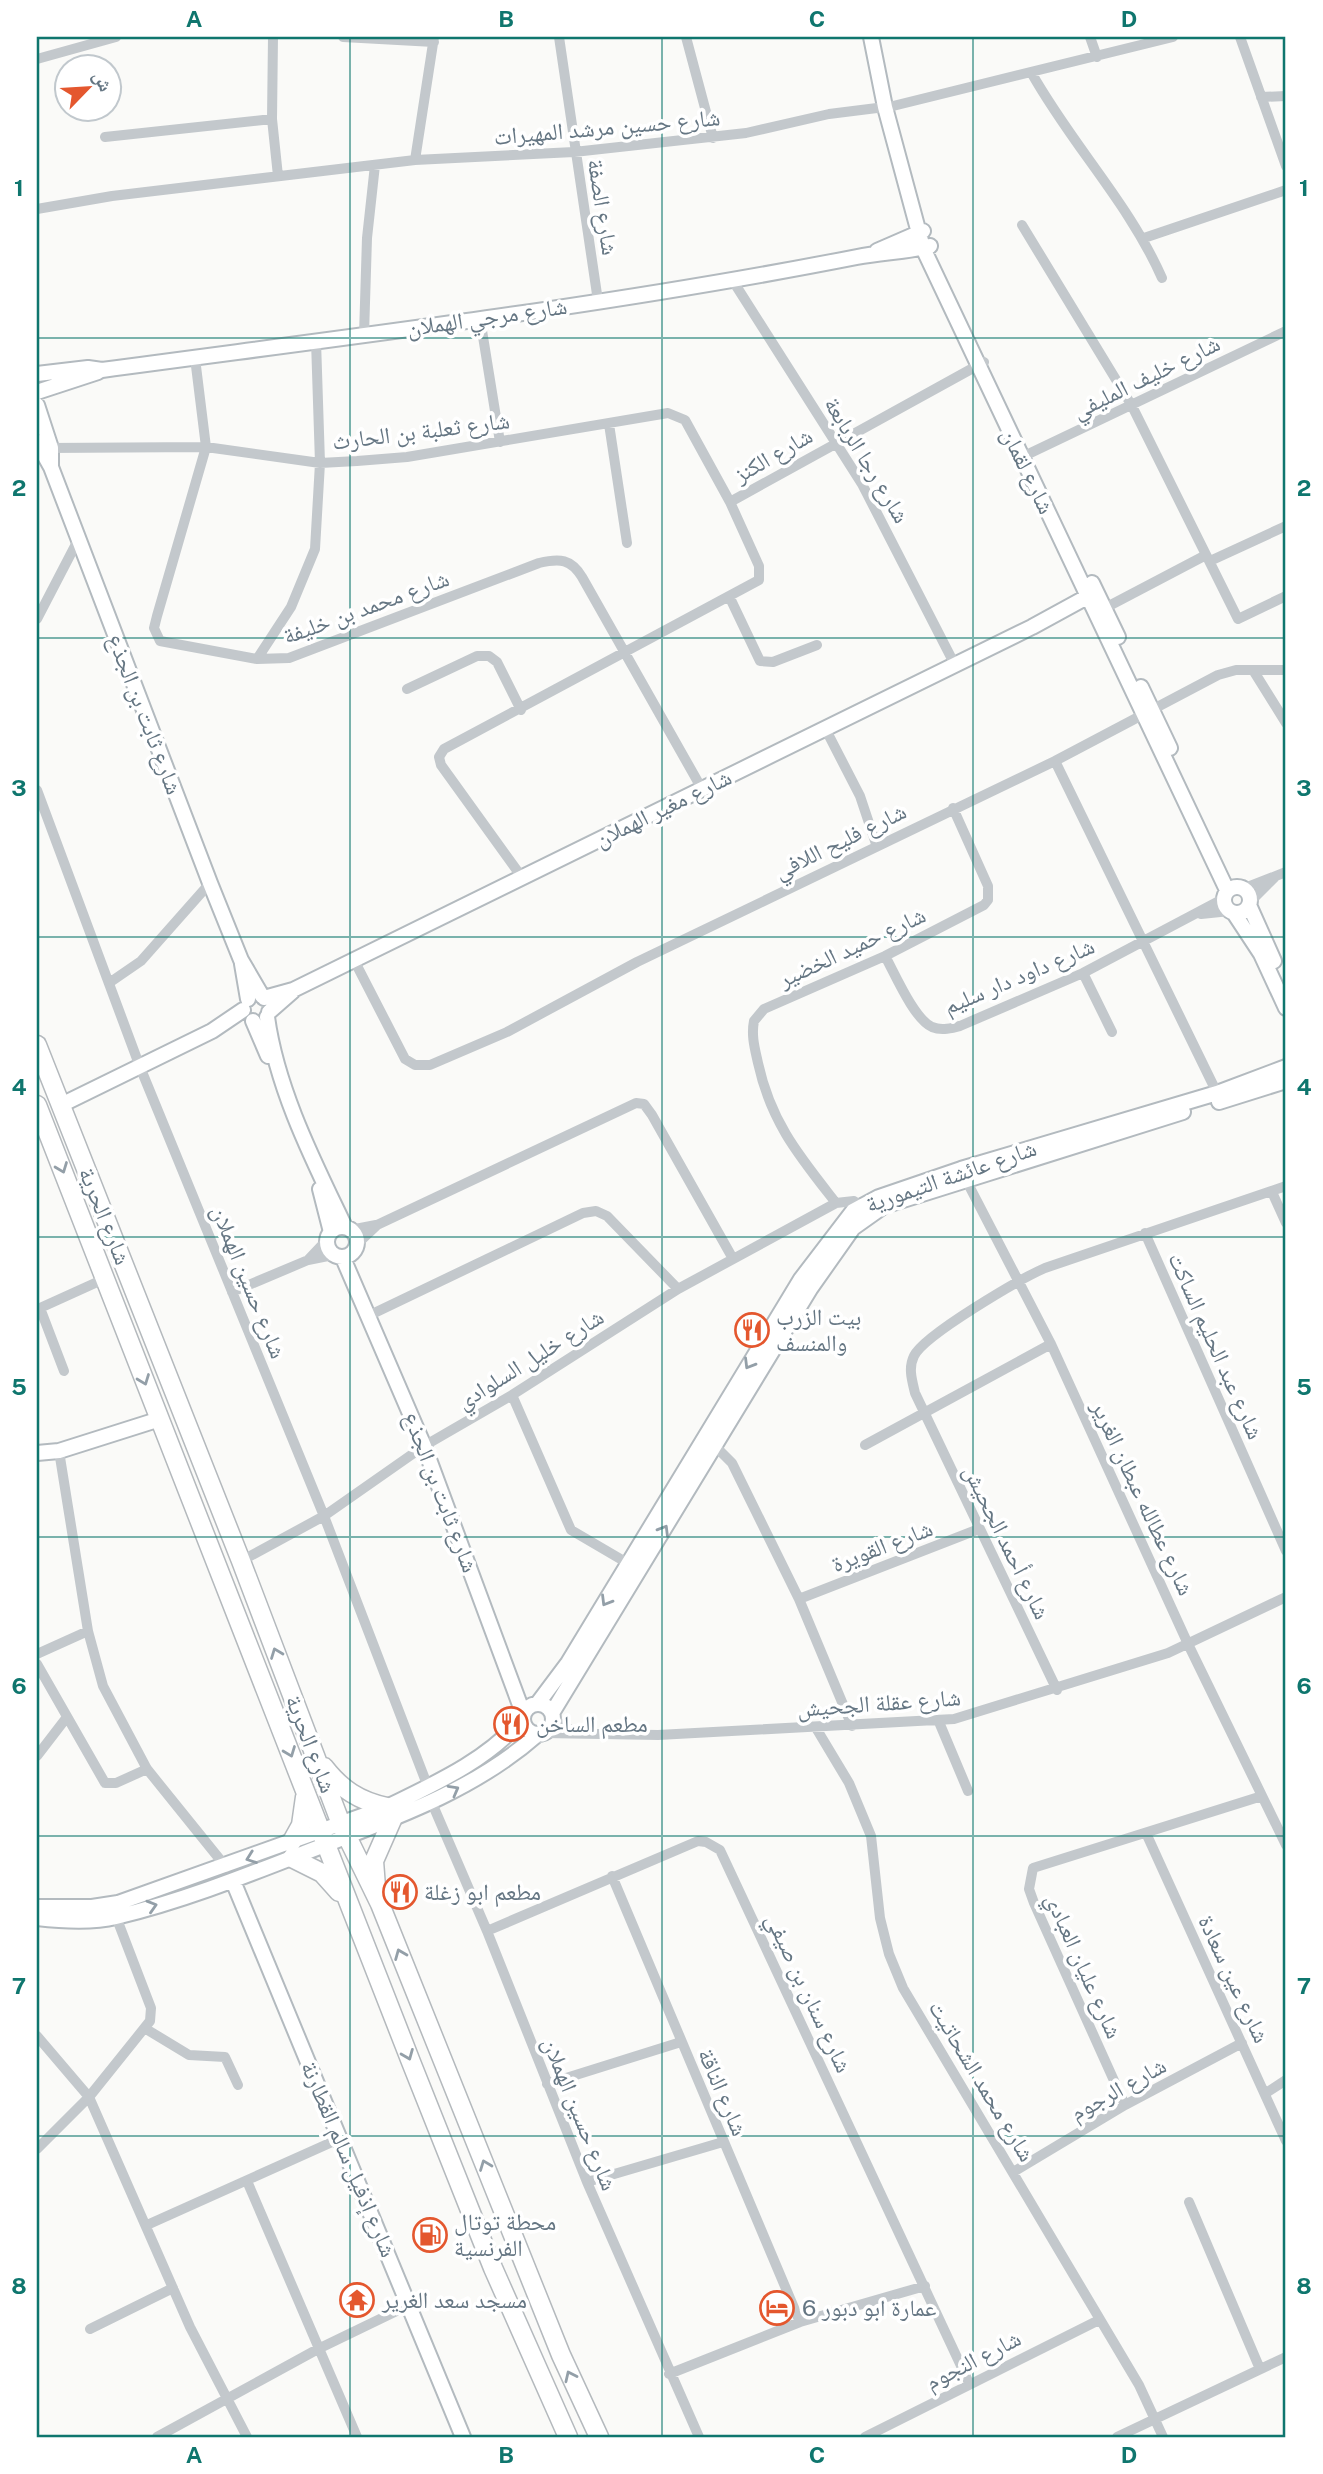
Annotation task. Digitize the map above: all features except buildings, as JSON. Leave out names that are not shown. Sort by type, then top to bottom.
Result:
[{"type":"highway","name":"شارع الحرية","points":[[37,1045],[344,1830],[380,1904],[561,2355],[599,2437]]},
{"type":"highway","name":"شارع الحرية","points":[[37,1105],[348,1904],[494,2268],[568,2437]]},
{"type":"highway","points":[[315,1756],[350,1794],[389,1814],[374,1861],[374,1877],[380,1904]]},
{"type":"highway","points":[[305,1790],[304,1814],[291,1850],[322,1873],[348,1904]]},
{"type":"street","points":[[37,60],[116,37]]},
{"type":"street","points":[[273,37],[272,119],[278,176]]},
{"type":"street","points":[[343,37],[434,40],[415,160]]},
{"type":"street","name":"شارع الصفة","points":[[559,37],[598,301]]},
{"type":"street","points":[[686,37],[713,138]]},
{"type":"street","name":"شارع لقمان","points":[[872,37],[920,232],[1097,601],[1286,1007]]},
{"type":"street","name":"شارع لقمان","points":[[880,37],[889,107]]},
{"type":"street","points":[[1090,37],[1097,57]]},
{"type":"street","name":"شارع حسين مرشد المهيرات","points":[[37,209],[415,160],[574,152],[713,138],[829,114],[889,107],[1173,37]]},
{"type":"street","points":[[1241,37],[1286,166]]},
{"type":"street","points":[[1031,72],[1047,100],[1144,238],[1162,278]]},
{"type":"street","points":[[1261,97],[1286,96]]},
{"type":"street","points":[[105,137],[272,119]]},
{"type":"street","points":[[364,335],[367,238],[375,165]]},
{"type":"street","points":[[1144,238],[1286,190]]},
{"type":"street","points":[[1022,225],[1132,406],[1238,619],[1286,596]]},
{"type":"street","name":"شارع مرجي الهملان","points":[[869,254],[920,232]]},
{"type":"street","name":"شارع مرجي الهملان","points":[[37,392],[102,370],[733,281],[869,254],[927,247]]},
{"type":"street","name":"شارع رجا الربابعة","points":[[733,281],[836,442],[895,546],[956,665]]},
{"type":"street","points":[[480,318],[500,442]]},
{"type":"street","name":"شارع خليف المليفي","points":[[1026,455],[1286,331]]},
{"type":"street","points":[[257,659],[291,607],[312,559],[317,534],[320,463],[316,341]]},
{"type":"street","name":"شارع محمد بن خليفة","points":[[195,358],[206,447],[154,628],[160,642],[257,659],[302,656],[555,559],[566,560],[575,565],[702,789]]},
{"type":"street","name":"شارع الكنز","points":[[730,502],[981,364]]},
{"type":"street","name":"شارع مرجي الهملان","points":[[37,374],[88,368],[102,370]]},
{"type":"street","name":"شارع ثابت بن الجذع","points":[[37,405],[42,446],[242,960],[341,1247],[372,1315],[503,1653],[529,1710]]},
{"type":"street","name":"شارع ثعلبة بن الحارث","points":[[42,446],[206,447],[320,463],[407,457],[668,413],[680,416],[691,426],[730,502]]},
{"type":"street","points":[[609,424],[627,543]]},
{"type":"street","points":[[521,876],[441,765],[439,757],[444,749],[756,584],[760,570],[730,502]]},
{"type":"street","points":[[1097,601],[1286,526]]},
{"type":"street","points":[[37,620],[78,542]]},
{"type":"street","points":[[730,598],[760,661],[773,662],[817,645]]},
{"type":"street","name":"شارع مغير الهملان","points":[[61,1105],[521,876],[826,730],[1032,627],[1097,601]]},
{"type":"street","points":[[407,689],[477,656],[489,656],[497,662],[521,710]]},
{"type":"street","points":[[1253,670],[1286,723]]},
{"type":"street","name":"شارع فليح اللافي","points":[[354,960],[405,1059],[422,1067],[507,1032],[636,962],[876,844],[1055,761],[1219,675],[1253,670],[1286,670]]},
{"type":"street","points":[[826,730],[860,796],[876,844]]},
{"type":"street","points":[[1055,761],[1146,942],[1219,1097]]},
{"type":"street","name":"شارع حسين الهملان","points":[[37,790],[140,1067],[324,1516],[428,1787]]},
{"type":"street","name":"شارع حميد الخضير","points":[[836,1203],[785,1136],[764,1089],[752,1031],[754,1021],[764,1009],[885,956],[984,905],[988,900],[988,886],[953,808]]},
{"type":"street","name":"شارع داود دار سليم","points":[[885,956],[918,1013],[928,1025],[944,1030],[960,1026],[1083,973],[1197,914],[1237,899],[1286,872]]},
{"type":"street","points":[[109,983],[141,961],[210,883]]},
{"type":"street","name":"شارع لقمان","points":[[1237,899],[1286,988]]},
{"type":"street","points":[[1083,973],[1112,1032]]},
{"type":"street","name":"شارع ثابت بن الجذع","points":[[257,1009],[285,1087],[348,1229]]},
{"type":"street","name":"شارع عائشة التيمورية","points":[[1219,1097],[1286,1068]]},
{"type":"street","name":"شارع عائشة التيمورية","points":[[389,1814],[492,1748],[569,1663],[801,1279],[839,1226],[866,1209],[963,1174],[1219,1097],[1286,1081]]},
{"type":"street","points":[[232,1292],[341,1247],[377,1225],[636,1102],[644,1104],[652,1115],[732,1256]]},
{"type":"street","name":"شارع عطالله عبطان الغرير","points":[[963,1174],[1051,1344],[1188,1644],[1286,1845]]},
{"type":"street","name":"شارع عبد الحليم الساكت","points":[[923,1411],[911,1378],[910,1364],[915,1352],[1018,1280],[1054,1264],[1286,1186]]},
{"type":"street","points":[[1272,1192],[1286,1223]]},
{"type":"street","points":[[836,1203],[854,1200],[866,1209]]},
{"type":"street","name":"شارع خليل السلوادي","points":[[241,1561],[324,1516],[424,1446],[512,1395],[732,1256],[836,1203]]},
{"type":"street","name":"شارع عائشة التيمورية","points":[[389,1814],[432,1803],[497,1766],[541,1733],[810,1289],[866,1209]]},
{"type":"street","points":[[372,1315],[583,1213],[596,1211],[607,1216],[678,1289]]},
{"type":"street","points":[[341,1247],[348,1229],[377,1225]]},
{"type":"street","name":"شارع عبد الحليم الساكت","points":[[1145,1233],[1286,1551]]},
{"type":"street","points":[[64,1371],[38,1309],[104,1279]]},
{"type":"street","points":[[865,1445],[923,1411],[1051,1344]]},
{"type":"street","points":[[512,1395],[571,1530],[629,1564]]},
{"type":"street","name":"شارع أحمد الجحيش","points":[[923,1411],[1058,1690]]},
{"type":"street","points":[[37,1453],[59,1451],[160,1419]]},
{"type":"street","points":[[715,1446],[732,1463],[799,1599],[852,1726]]},
{"type":"street","points":[[59,1451],[88,1632],[103,1686],[147,1769],[226,1867]]},
{"type":"street","name":"شارع القويرة","points":[[799,1599],[979,1529]]},
{"type":"street","name":"شارع عقلة الجحيش","points":[[541,1733],[658,1735],[939,1722],[1058,1690],[1188,1644],[1286,1597]]},
{"type":"street","points":[[37,1654],[88,1632]]},
{"type":"street","points":[[37,1664],[105,1783],[116,1783],[147,1769]]},
{"type":"street","points":[[541,1733],[527,1730],[529,1710],[552,1716]]},
{"type":"street","name":"شارع عقلة الجحيش","points":[[552,1716],[579,1734]]},
{"type":"street","points":[[37,1756],[67,1717]]},
{"type":"street","points":[[939,1722],[968,1791]]},
{"type":"street","name":"شارع محمد الشحاتيت","points":[[816,1728],[849,1783],[871,1836],[880,1918],[889,1954],[903,1988],[1014,2171],[1156,2418],[1163,2437]]},
{"type":"street","name":"شارع عليان العبادي","points":[[1125,2105],[1029,1889],[1034,1868],[1262,1796]]},
{"type":"street","name":"شارع حسين الهملان","points":[[432,1803],[487,1931],[587,2182],[669,2374],[699,2437]]},
{"type":"street","points":[[37,1907],[116,1910],[226,1867],[291,1850],[389,1814]]},
{"type":"street","name":"شارع عين سعادة","points":[[1146,1833],[1286,2141]]},
{"type":"street","name":"شارع سنان بن صيفي","points":[[487,1931],[698,1841],[706,1842],[720,1850],[969,2383]]},
{"type":"street","points":[[37,1919],[68,1921],[233,1881],[291,1850]]},
{"type":"street","name":"شارع الناقة","points":[[612,1876],[800,2322]]},
{"type":"street","name":"شارع إذفيل سالم القطارنة","points":[[233,1881],[463,2437]]},
{"type":"street","points":[[37,2149],[89,2097],[146,2029],[151,2008],[116,1910]]},
{"type":"street","points":[[146,2029],[189,2056],[225,2057],[238,2085]]},
{"type":"street","points":[[37,2036],[89,2097],[173,2288],[226,2400],[247,2437]]},
{"type":"street","points":[[547,2084],[681,2042]]},
{"type":"street","name":"شارع الرجوم","points":[[1014,2171],[1125,2105],[1242,2043]]},
{"type":"street","points":[[1266,2093],[1286,2080]]},
{"type":"street","points":[[147,2225],[341,2138]]},
{"type":"street","points":[[587,2182],[723,2142]]},
{"type":"street","points":[[247,2181],[357,2437]]},
{"type":"street","points":[[1189,2202],[1260,2369]]},
{"type":"street","points":[[669,2374],[800,2322],[925,2286]]},
{"type":"street","points":[[90,2329],[173,2288]]},
{"type":"street","points":[[157,2437],[318,2349],[409,2305]]},
{"type":"street","name":"شارع النجوم","points":[[865,2437],[1099,2320]]},
{"type":"street","points":[[1117,2437],[1286,2357]]},
{"type":"place","name":"بيت الزرب والمنسف","points":[[752,1330]]},
{"type":"place","name":"مطعم الساخن","points":[[511,1724]]},
{"type":"place","name":"مطعم ابو زغلة","points":[[400,1892]]},
{"type":"place","name":"محطة توتال الفرنسية","points":[[430,2235]]},
{"type":"place","name":"مسجد سعد الغرير","points":[[357,2300]]},
{"type":"place","name":"عمارة ابو دبور 6","points":[[777,2308]]}]
